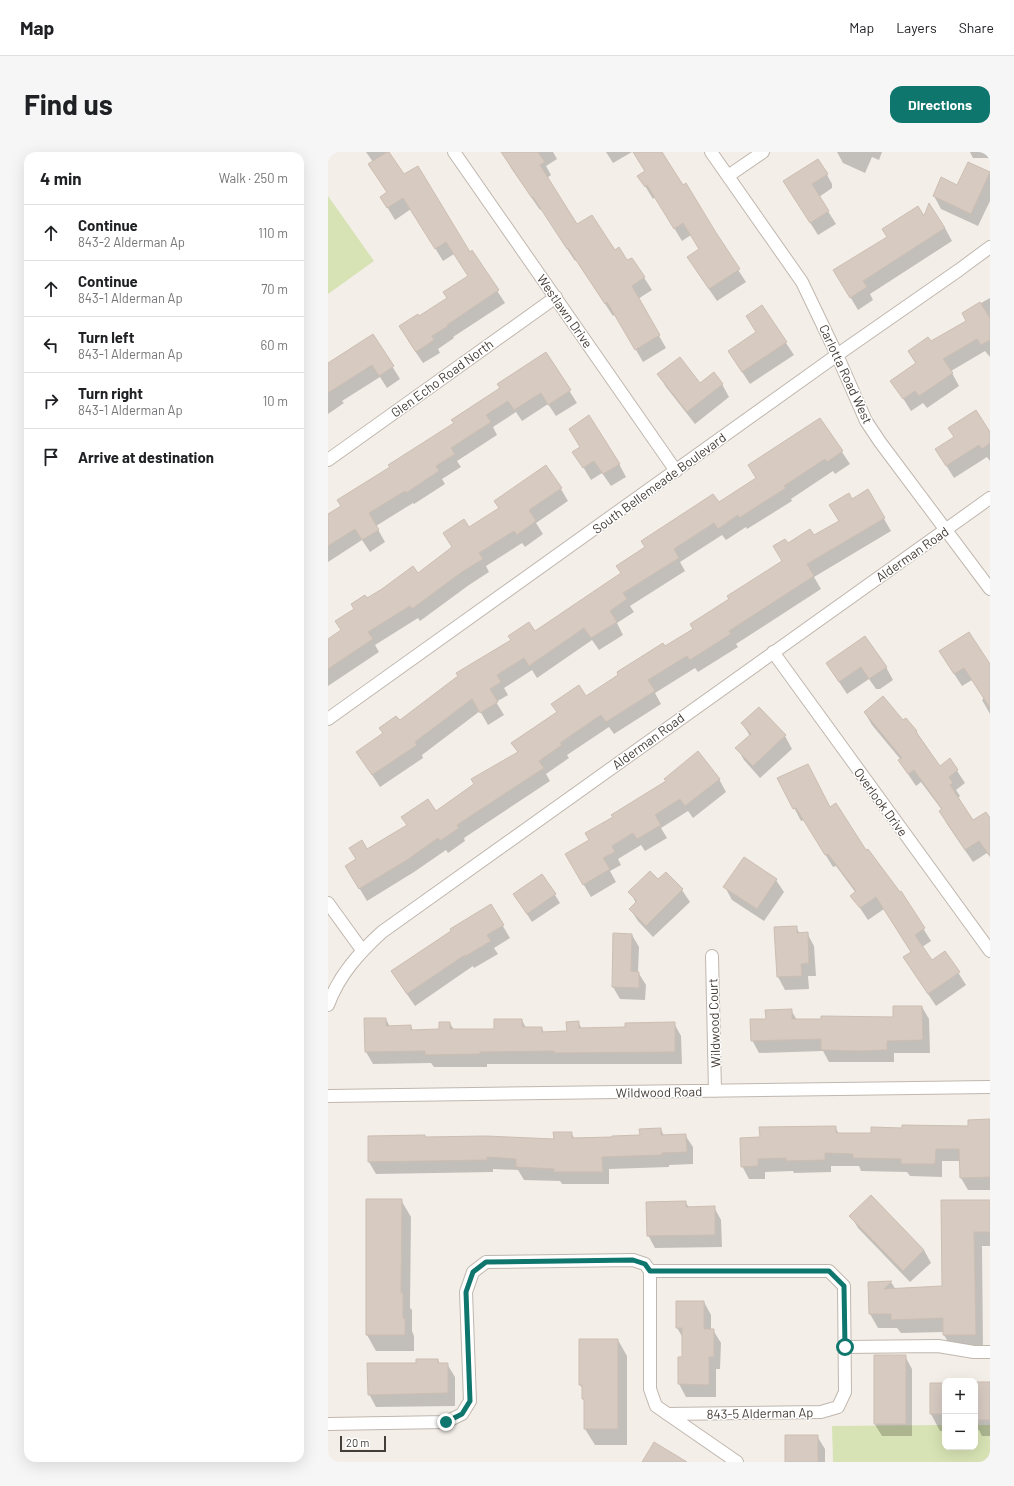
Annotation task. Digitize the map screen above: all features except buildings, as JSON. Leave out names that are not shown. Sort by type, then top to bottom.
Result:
[{"type":"street","name":"Westlawn Drive","points":[[454,152],[676,471]]},
{"type":"street","name":"Carlotta Road West","points":[[711,152],[802,282],[837,355],[866,421],[880,442],[990,589]]},
{"type":"street","points":[[728,176],[763,152]]},
{"type":"street","name":"South Bellemeade Boulevard","points":[[328,718],[990,247]]},
{"type":"street","name":"Glen Echo Road North","points":[[328,460],[556,297]]},
{"type":"street","name":"Alderman Road","points":[[328,1005],[333,992],[344,974],[362,950],[382,932],[990,498]]},
{"type":"street","name":"Overlook Drive","points":[[773,652],[990,951]]},
{"type":"street","points":[[328,903],[362,950]]},
{"type":"street","name":"Wildwood Court","points":[[712,956],[715,1091]]},
{"type":"street","name":"Wildwood Road","points":[[328,1096],[990,1087]]},
{"type":"street","points":[[328,1424],[446,1422],[462,1414],[470,1401],[466,1292],[473,1272],[486,1262],[633,1260],[645,1264],[650,1271],[650,1389],[656,1406],[737,1462]]},
{"type":"street","name":"843-5 Alderman Ap","points":[[650,1271],[829,1271],[844,1286],[845,1392],[838,1407],[821,1412],[666,1414]]},
{"type":"street","points":[[845,1347],[938,1346],[974,1352],[990,1352]]},
{"type":"green space","points":[[328,196],[374,261],[328,294]]},
{"type":"green space","points":[[942,1425],[942,1450],[978,1450],[978,1425],[990,1425],[990,1462],[833,1462],[832,1426]]},
{"type":"route","points":[[446,1422],[462,1414],[470,1401],[466,1292],[473,1272],[486,1262],[633,1260],[645,1264],[650,1271],[829,1271],[844,1286],[845,1347]]}]
